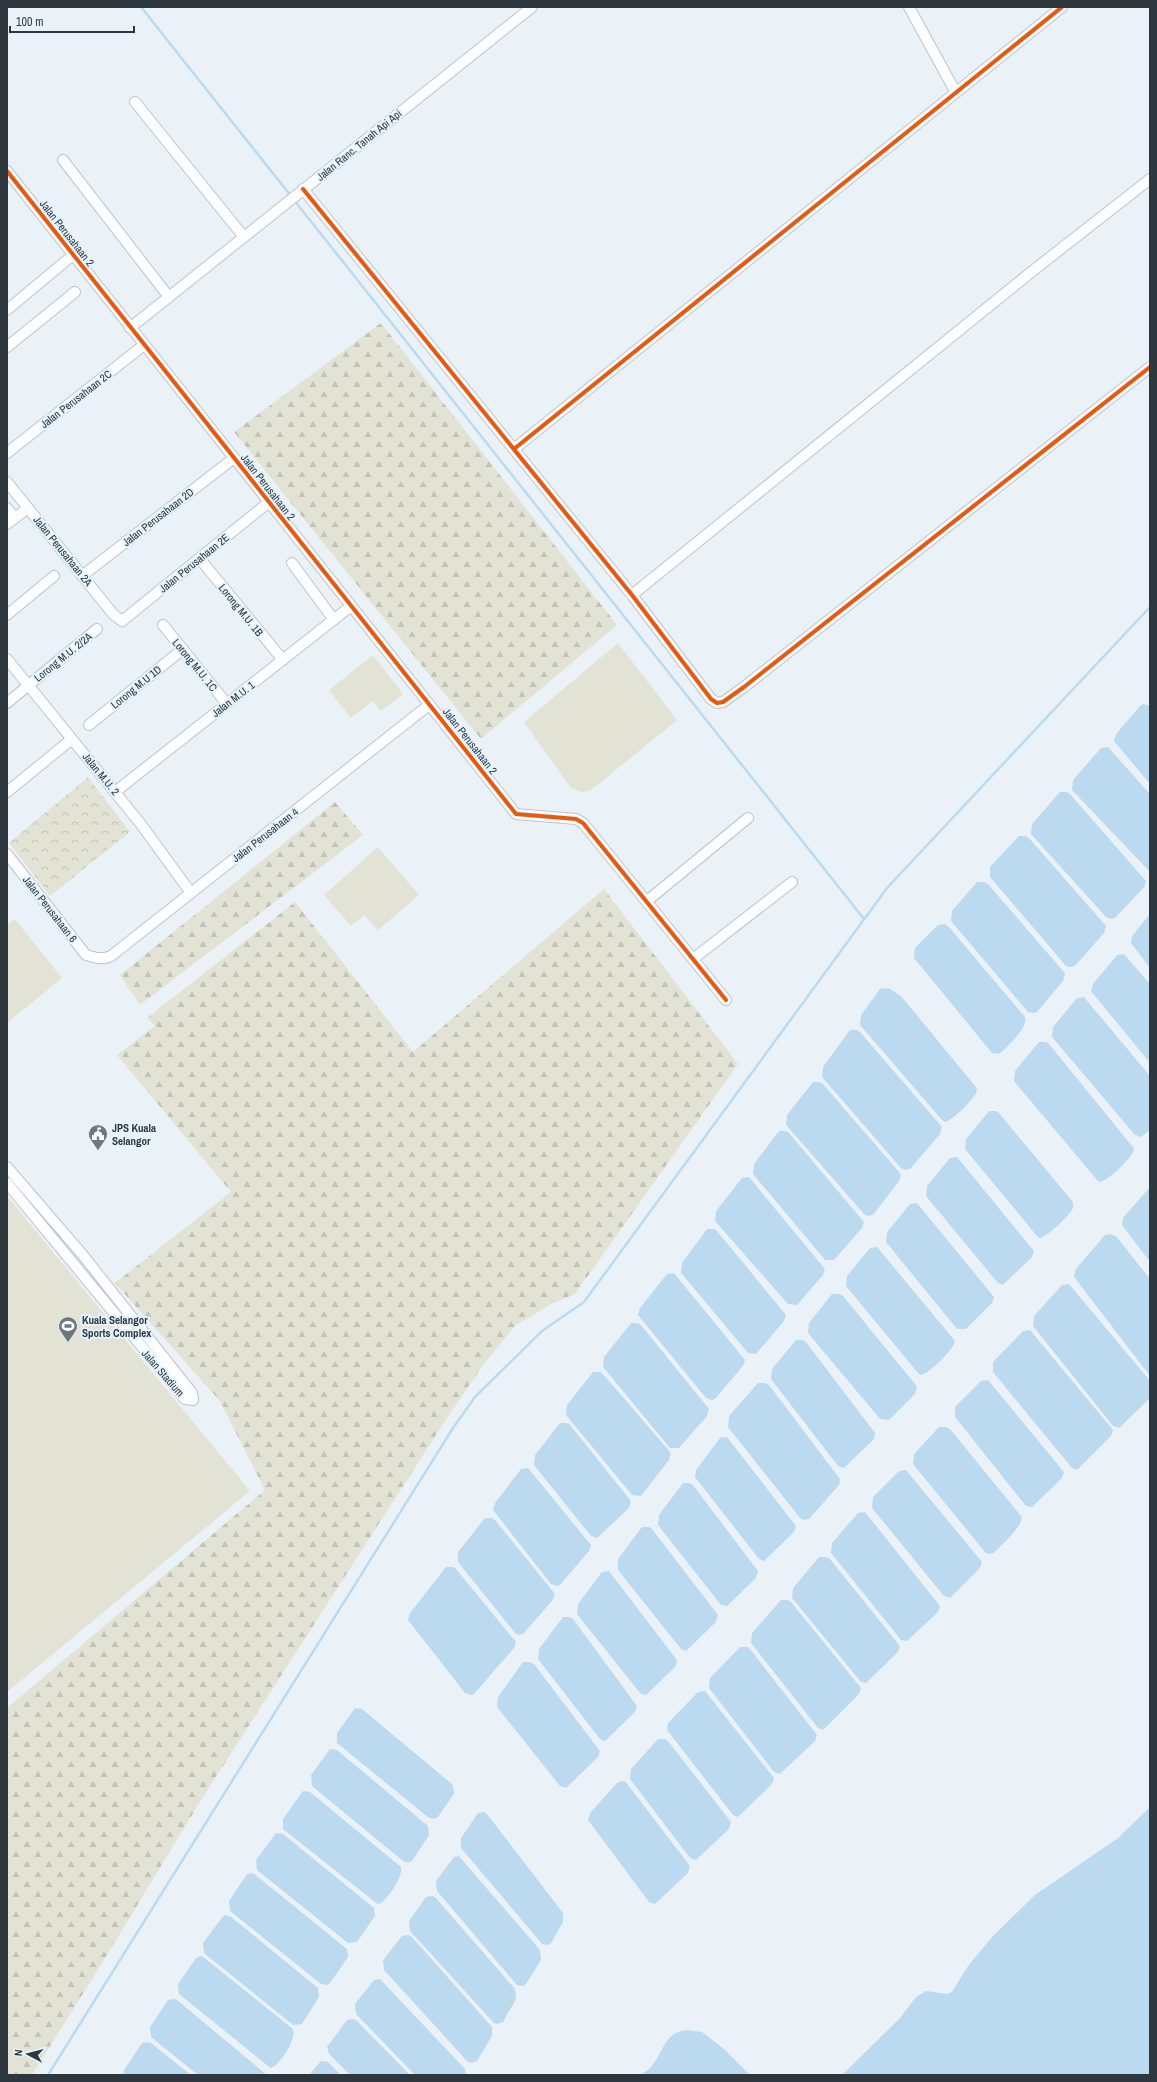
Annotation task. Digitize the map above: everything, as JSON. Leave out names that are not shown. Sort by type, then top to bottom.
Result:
[{"type":"street","name":"Jalan Ranc. Tanah Api Api","points":[[130,328],[532,7]]},
{"type":"street","points":[[909,7],[956,91]]},
{"type":"street","points":[[514,449],[1062,7]]},
{"type":"street","points":[[135,102],[244,237]]},
{"type":"street","points":[[63,160],[169,297]]},
{"type":"street","name":"Jalan Perusahaan 2","points":[[7,172],[516,814],[576,820],[582,823],[647,901]]},
{"type":"street","points":[[632,595],[1030,273],[1150,179]]},
{"type":"street","points":[[300,192],[514,449],[632,595],[711,699],[717,703],[723,702],[974,507],[1150,367]]},
{"type":"street","points":[[7,310],[73,255]]},
{"type":"street","points":[[7,347],[75,292]]},
{"type":"street","name":"Jalan Perusahaan 2C","points":[[7,454],[144,345]]},
{"type":"street","name":"Jalan Perusahaan 2D","points":[[82,576],[234,458]]},
{"type":"street","name":"Jalan Perusahaan 2A","points":[[7,482],[118,620]]},
{"type":"street","name":"Jalan Perusahaan 2E","points":[[118,620],[122,621],[126,619],[269,502]]},
{"type":"street","points":[[7,508],[11,521],[28,508]]},
{"type":"street","name":"Lorong M.U. 1B","points":[[200,559],[283,660]]},
{"type":"street","points":[[292,562],[334,620]]},
{"type":"street","points":[[7,615],[54,576]]},
{"type":"street","name":"Jalan M.U. 1","points":[[115,792],[351,606]]},
{"type":"street","name":"Lorong M.U. 1C","points":[[163,625],[227,704]]},
{"type":"street","name":"Lorong M.U. 2/2A","points":[[7,703],[97,629]]},
{"type":"street","name":"Lorong M.U 1D","points":[[89,725],[183,649]]},
{"type":"street","name":"Jalan M.U. 2","points":[[7,659],[115,792],[191,893]]},
{"type":"street","name":"Jalan Perusahaan 4","points":[[97,958],[111,956],[430,705]]},
{"type":"street","points":[[7,792],[72,739]]},
{"type":"street","points":[[726,1000],[647,901],[748,818]]},
{"type":"street","name":"Jalan Perusahaan 6","points":[[7,854],[86,955],[97,958]]},
{"type":"street","points":[[693,959],[792,882]]},
{"type":"street","name":"Jalan Stadium","points":[[7,1168],[82,1254],[192,1393],[193,1400],[186,1399],[154,1363],[7,1183]]},
{"type":"green space","points":[[381,323],[617,625],[481,739],[234,432]]},
{"type":"green space","points":[[618,643],[677,720],[590,791],[581,792],[571,788],[524,722]]},
{"type":"green space","points":[[373,655],[403,694],[381,711],[373,701],[351,718],[329,690]]},
{"type":"green space","points":[[88,777],[130,832],[50,896],[9,843]]},
{"type":"green space","points":[[335,802],[363,835],[140,1005],[120,975]]},
{"type":"green space","points":[[378,847],[419,895],[378,930],[364,915],[351,926],[324,895]]},
{"type":"green space","points":[[604,889],[738,1064],[575,1294],[553,1303],[516,1325],[483,1365],[443,1424],[201,1800],[32,2075],[7,2075],[7,1708],[265,1490],[220,1401],[115,1283],[231,1192],[117,1055],[155,1026],[147,1018],[295,902],[413,1052]]},
{"type":"green space","points":[[15,919],[62,978],[7,1023],[7,925]]},
{"type":"green space","name":"Kuala Selangor Sports Complex","points":[[7,1196],[250,1491],[7,1692]]},
{"type":"water","points":[[1144,704],[1150,706],[1150,784],[1114,741],[1116,734],[1141,705]]},
{"type":"water","points":[[1108,747],[1150,794],[1150,872],[1072,790],[1073,780],[1101,748]]},
{"type":"water","points":[[1060,792],[1067,792],[1070,794],[1146,881],[1144,887],[1115,918],[1111,919],[1106,917],[1031,834],[1032,824]]},
{"type":"water","points":[[1019,836],[1026,836],[1029,838],[1106,926],[1104,933],[1075,966],[1066,966],[990,877],[990,867]]},
{"type":"water","points":[[977,882],[984,882],[988,884],[1064,972],[1065,975],[1063,981],[1037,1012],[1028,1012],[951,921],[952,911]]},
{"type":"water","points":[[1150,914],[1150,968],[1131,943],[1132,936]]},
{"type":"water","points":[[945,924],[949,927],[1025,1017],[1024,1026],[1021,1031],[1001,1053],[992,1053],[914,958],[915,948],[938,925]]},
{"type":"water","points":[[1124,954],[1150,984],[1150,1063],[1091,991],[1093,984],[1117,955]]},
{"type":"water","points":[[880,989],[890,989],[901,996],[976,1087],[976,1094],[973,1098],[963,1109],[948,1121],[945,1122],[942,1120],[860,1025],[861,1015]]},
{"type":"water","points":[[1084,997],[1150,1076],[1150,1130],[1141,1137],[1135,1135],[1052,1037],[1053,1027],[1077,998]]},
{"type":"water","points":[[850,1030],[857,1030],[860,1032],[942,1127],[940,1134],[910,1169],[904,1170],[901,1168],[822,1077],[823,1067]]},
{"type":"water","points":[[1039,1042],[1046,1042],[1049,1044],[1134,1149],[1133,1153],[1125,1163],[1104,1181],[1100,1182],[1097,1180],[1014,1081],[1015,1071]]},
{"type":"water","points":[[813,1082],[820,1082],[823,1084],[901,1175],[899,1181],[873,1215],[867,1216],[864,1214],[786,1125],[787,1115]]},
{"type":"water","points":[[989,1111],[996,1111],[999,1113],[1072,1201],[1073,1208],[1068,1215],[1043,1237],[1040,1238],[1037,1236],[965,1149],[966,1139]]},
{"type":"water","points":[[779,1131],[786,1131],[789,1133],[864,1222],[862,1228],[834,1260],[825,1260],[753,1174],[754,1164]]},
{"type":"water","points":[[957,1157],[1034,1251],[1032,1257],[1003,1285],[998,1283],[926,1196],[927,1186],[950,1158]]},
{"type":"water","points":[[749,1177],[825,1269],[823,1275],[797,1305],[788,1304],[715,1221],[716,1211],[742,1178]]},
{"type":"water","points":[[1150,1187],[1150,1262],[1122,1225],[1123,1218]]},
{"type":"water","points":[[917,1203],[994,1297],[992,1303],[966,1329],[957,1329],[886,1242],[887,1232],[910,1204]]},
{"type":"water","points":[[707,1229],[714,1229],[717,1231],[786,1315],[784,1321],[756,1354],[748,1353],[681,1273],[682,1263]]},
{"type":"water","points":[[1109,1234],[1116,1236],[1150,1279],[1150,1376],[1074,1277],[1075,1270],[1105,1235]]},
{"type":"water","points":[[877,1247],[955,1341],[954,1345],[941,1361],[925,1374],[921,1375],[918,1373],[846,1286],[847,1276],[870,1248]]},
{"type":"water","points":[[674,1273],[745,1360],[743,1366],[715,1399],[712,1400],[706,1398],[638,1315],[640,1308],[667,1274]]},
{"type":"water","points":[[1069,1284],[1150,1381],[1150,1398],[1119,1428],[1113,1426],[1033,1326],[1034,1316],[1062,1285]]},
{"type":"water","points":[[832,1294],[839,1294],[843,1296],[917,1387],[915,1394],[889,1420],[880,1419],[808,1333],[809,1323]]},
{"type":"water","points":[[631,1323],[638,1323],[641,1325],[709,1409],[707,1416],[679,1448],[670,1448],[603,1367],[604,1357]]},
{"type":"water","points":[[1030,1330],[1113,1430],[1111,1436],[1077,1470],[1072,1468],[993,1372],[993,1362],[1023,1331]]},
{"type":"water","points":[[796,1340],[803,1340],[806,1342],[875,1433],[874,1439],[844,1468],[838,1466],[771,1379],[772,1369]]},
{"type":"water","points":[[593,1372],[600,1372],[603,1374],[671,1453],[669,1460],[641,1496],[632,1495],[566,1415],[567,1405]]},
{"type":"water","points":[[988,1380],[1064,1472],[1062,1478],[1032,1507],[1026,1506],[955,1417],[955,1407],[981,1381]]},
{"type":"water","points":[[758,1383],[765,1383],[769,1385],[840,1479],[839,1485],[809,1519],[803,1520],[800,1518],[728,1427],[729,1416]]},
{"type":"water","points":[[560,1423],[567,1423],[570,1425],[631,1501],[629,1508],[597,1538],[591,1536],[534,1465],[535,1455]]},
{"type":"water","points":[[939,1427],[946,1427],[950,1429],[1021,1516],[1021,1520],[1016,1530],[994,1553],[987,1554],[985,1552],[913,1464],[914,1454]]},
{"type":"water","points":[[727,1437],[796,1526],[794,1532],[764,1561],[759,1559],[695,1477],[696,1470],[720,1438]]},
{"type":"water","points":[[528,1468],[591,1545],[589,1551],[560,1585],[557,1586],[551,1584],[493,1510],[495,1503],[521,1469]]},
{"type":"water","points":[[906,1470],[982,1562],[980,1568],[950,1598],[944,1596],[872,1508],[873,1497],[899,1471]]},
{"type":"water","points":[[683,1483],[690,1483],[693,1485],[758,1571],[756,1578],[727,1606],[721,1605],[658,1525],[659,1515]]},
{"type":"water","points":[[865,1512],[940,1606],[938,1612],[907,1641],[901,1640],[831,1553],[832,1543],[858,1513]]},
{"type":"water","points":[[485,1518],[492,1518],[495,1520],[555,1594],[552,1601],[523,1634],[520,1635],[515,1633],[458,1562],[458,1552]]},
{"type":"water","points":[[642,1527],[649,1527],[652,1529],[718,1615],[716,1622],[686,1651],[681,1649],[618,1570],[618,1559]]},
{"type":"water","points":[[819,1557],[826,1557],[830,1559],[900,1646],[898,1652],[866,1683],[861,1682],[792,1598],[793,1588]]},
{"type":"water","points":[[446,1567],[453,1567],[456,1569],[516,1642],[514,1648],[474,1694],[471,1695],[465,1693],[408,1620],[410,1613]]},
{"type":"water","points":[[609,1571],[677,1660],[676,1666],[646,1695],[640,1693],[577,1614],[578,1604],[602,1572]]},
{"type":"water","points":[[781,1600],[788,1600],[791,1602],[861,1688],[859,1694],[823,1730],[818,1728],[751,1643],[752,1633]]},
{"type":"water","points":[[563,1617],[570,1617],[573,1619],[637,1706],[635,1712],[605,1741],[600,1739],[538,1659],[539,1649]]},
{"type":"water","points":[[740,1647],[747,1647],[750,1649],[817,1735],[815,1741],[780,1774],[774,1772],[709,1688],[710,1678]]},
{"type":"water","points":[[523,1662],[530,1662],[534,1664],[600,1751],[598,1757],[566,1788],[560,1786],[497,1707],[498,1697]]},
{"type":"water","points":[[705,1691],[774,1778],[772,1784],[738,1817],[733,1815],[667,1730],[668,1723],[698,1692]]},
{"type":"water","points":[[355,1708],[362,1709],[453,1785],[454,1794],[438,1817],[434,1819],[429,1818],[337,1743],[337,1733]]},
{"type":"water","points":[[658,1739],[665,1739],[668,1741],[731,1822],[729,1829],[696,1860],[690,1858],[630,1779],[631,1769]]},
{"type":"water","points":[[330,1749],[337,1750],[428,1826],[429,1835],[412,1861],[408,1863],[403,1861],[312,1786],[311,1775]]},
{"type":"water","points":[[625,1781],[690,1866],[688,1873],[655,1904],[649,1902],[588,1820],[590,1813],[618,1782]]},
{"type":"water","points":[[303,1791],[310,1792],[401,1867],[400,1876],[394,1888],[382,1902],[378,1904],[375,1902],[283,1829],[283,1819]]},
{"type":"water","points":[[1150,1807],[1150,2075],[842,2075],[900,2018],[916,1997],[926,1991],[947,1994],[952,1992],[968,1966],[993,1936],[1035,1895],[1118,1838]]},
{"type":"water","points":[[484,1812],[563,1913],[563,1922],[551,1943],[548,1945],[542,1944],[461,1848],[461,1838],[478,1813]]},
{"type":"water","points":[[276,1833],[283,1834],[374,1908],[375,1916],[357,1942],[348,1943],[257,1870],[256,1860]]},
{"type":"water","points":[[459,1856],[540,1950],[541,1960],[526,1984],[523,1986],[517,1985],[437,1891],[436,1881],[454,1857]]},
{"type":"water","points":[[253,1873],[347,1949],[348,1957],[330,1983],[327,1985],[321,1984],[230,1911],[229,1901],[247,1874]]},
{"type":"water","points":[[426,1897],[435,1897],[515,1989],[516,1999],[503,2022],[497,2024],[494,2023],[410,1931],[409,1921]]},
{"type":"water","points":[[224,1915],[230,1916],[318,1988],[319,1997],[302,2024],[293,2025],[204,1953],[203,1943]]},
{"type":"water","points":[[402,1936],[411,1936],[492,2027],[492,2036],[477,2061],[471,2063],[468,2062],[384,1970],[383,1960]]},
{"type":"water","points":[[202,1956],[293,2029],[293,2039],[283,2057],[275,2066],[271,2068],[268,2066],[179,1994],[178,1984],[196,1958]]},
{"type":"water","points":[[380,1979],[465,2069],[466,2075],[415,2075],[356,2014],[355,2004],[374,1980]]},
{"type":"water","points":[[174,1999],[267,2075],[198,2075],[151,2037],[150,2027],[168,2000]]},
{"type":"water","points":[[347,2020],[356,2020],[410,2075],[350,2075],[329,2054],[327,2047]]},
{"type":"water","points":[[686,2030],[702,2032],[724,2049],[750,2075],[639,2075],[647,2071],[653,2065],[670,2037],[677,2032]]},
{"type":"water","points":[[148,2042],[191,2075],[123,2075],[124,2070],[142,2043]]},
{"type":"water","points":[[321,2061],[328,2062],[341,2075],[309,2075]]},
{"type":"waterway","points":[[141,7],[291,196]]},
{"type":"waterway","points":[[294,200],[864,919]]},
{"type":"waterway","points":[[48,2075],[453,1428],[475,1397],[542,1331],[584,1302],[887,888],[1150,607]]},
{"type":"cycle path","points":[[514,449],[1062,7]]},
{"type":"cycle path","points":[[7,171],[516,814],[576,819],[583,823],[726,1000]]},
{"type":"cycle path","points":[[303,189],[632,595],[711,699],[717,703],[723,702],[744,687],[1150,367]]},
{"type":"place","name":"JPS Kuala Selangor","points":[[98,1151]]},
{"type":"place","name":"Kuala Selangor Sports Complex","points":[[68,1343]]}]
